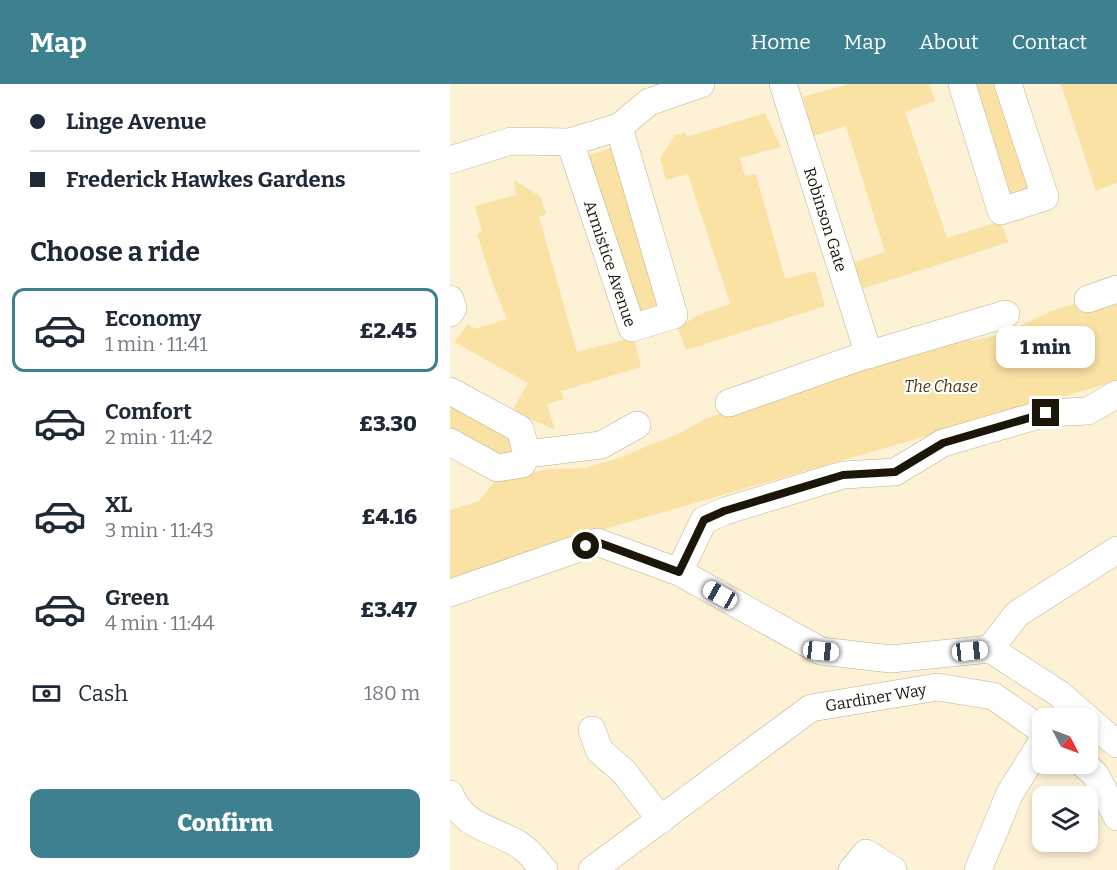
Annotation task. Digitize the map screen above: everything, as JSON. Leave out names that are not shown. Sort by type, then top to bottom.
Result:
[{"type":"street","points":[[450,160],[512,141],[570,142],[619,127],[650,102],[701,84]]},
{"type":"street","name":"Robinson Gate","points":[[783,84],[869,355]]},
{"type":"street","points":[[962,84],[1001,211],[1045,197],[1008,84]]},
{"type":"street","name":"Armistice Avenue","points":[[570,142],[632,328],[674,315],[619,127]]},
{"type":"street","points":[[1088,299],[1117,289]]},
{"type":"street","points":[[450,299],[453,308],[450,313]]},
{"type":"street","points":[[729,403],[869,355],[1006,314]]},
{"type":"street","points":[[450,391],[520,429],[527,454],[522,464],[497,468],[450,442]]},
{"type":"street","points":[[679,572],[704,520],[724,511],[843,475],[895,472],[943,443],[1046,413],[1088,411],[1117,394]]},
{"type":"street","points":[[527,454],[601,445],[637,425]]},
{"type":"street","points":[[450,593],[597,542],[679,572],[821,651],[891,659],[990,649],[1058,693],[1075,708]]},
{"type":"street","points":[[990,649],[1017,614],[1117,550]]},
{"type":"street","name":"Gardiner Way","points":[[592,870],[811,708],[937,687],[993,696],[1032,723]]},
{"type":"street","points":[[1098,728],[1117,744]]},
{"type":"street","points":[[592,730],[599,750],[624,772],[661,820]]},
{"type":"street","points":[[978,870],[1010,793],[1032,758]]},
{"type":"street","points":[[1095,774],[1117,817]]},
{"type":"street","points":[[450,794],[453,802],[475,826],[522,847],[544,870]]},
{"type":"street","points":[[852,870],[866,853],[893,870]]},
{"type":"green space","points":[[849,84],[929,84],[935,101],[905,112],[947,238],[1000,221],[1009,242],[862,289],[853,263],[885,252],[846,126],[813,136],[803,97]]},
{"type":"green space","points":[[970,84],[997,84],[1032,191],[1007,199]]},
{"type":"green space","points":[[1061,84],[1117,84],[1117,183],[1096,191]]},
{"type":"green space","points":[[765,113],[781,147],[740,158],[745,176],[756,174],[785,279],[815,271],[825,306],[686,350],[678,328],[698,315],[730,304],[688,174],[666,180],[660,158],[675,135],[685,132],[687,137]]},
{"type":"green space","points":[[615,147],[663,305],[639,313],[585,156]]},
{"type":"green space","points":[[514,180],[541,197],[546,214],[539,217],[577,352],[634,337],[641,367],[561,391],[564,399],[547,404],[555,430],[512,411],[528,383],[454,342],[468,324],[476,329],[507,319],[477,234],[482,232],[475,206],[516,195]]},
{"type":"green space","name":"The Chase","points":[[1117,296],[1117,381],[591,533],[450,582],[450,510],[479,501],[494,482],[548,469],[585,468],[619,458],[682,432],[705,419],[936,340],[985,338],[1064,307]]},
{"type":"green space","points":[[450,397],[517,439],[509,454],[499,459],[450,433]]},
{"type":"route","points":[[586,546],[597,542],[679,572],[704,520],[724,511],[843,475],[895,472],[943,443],[1046,413]]}]
